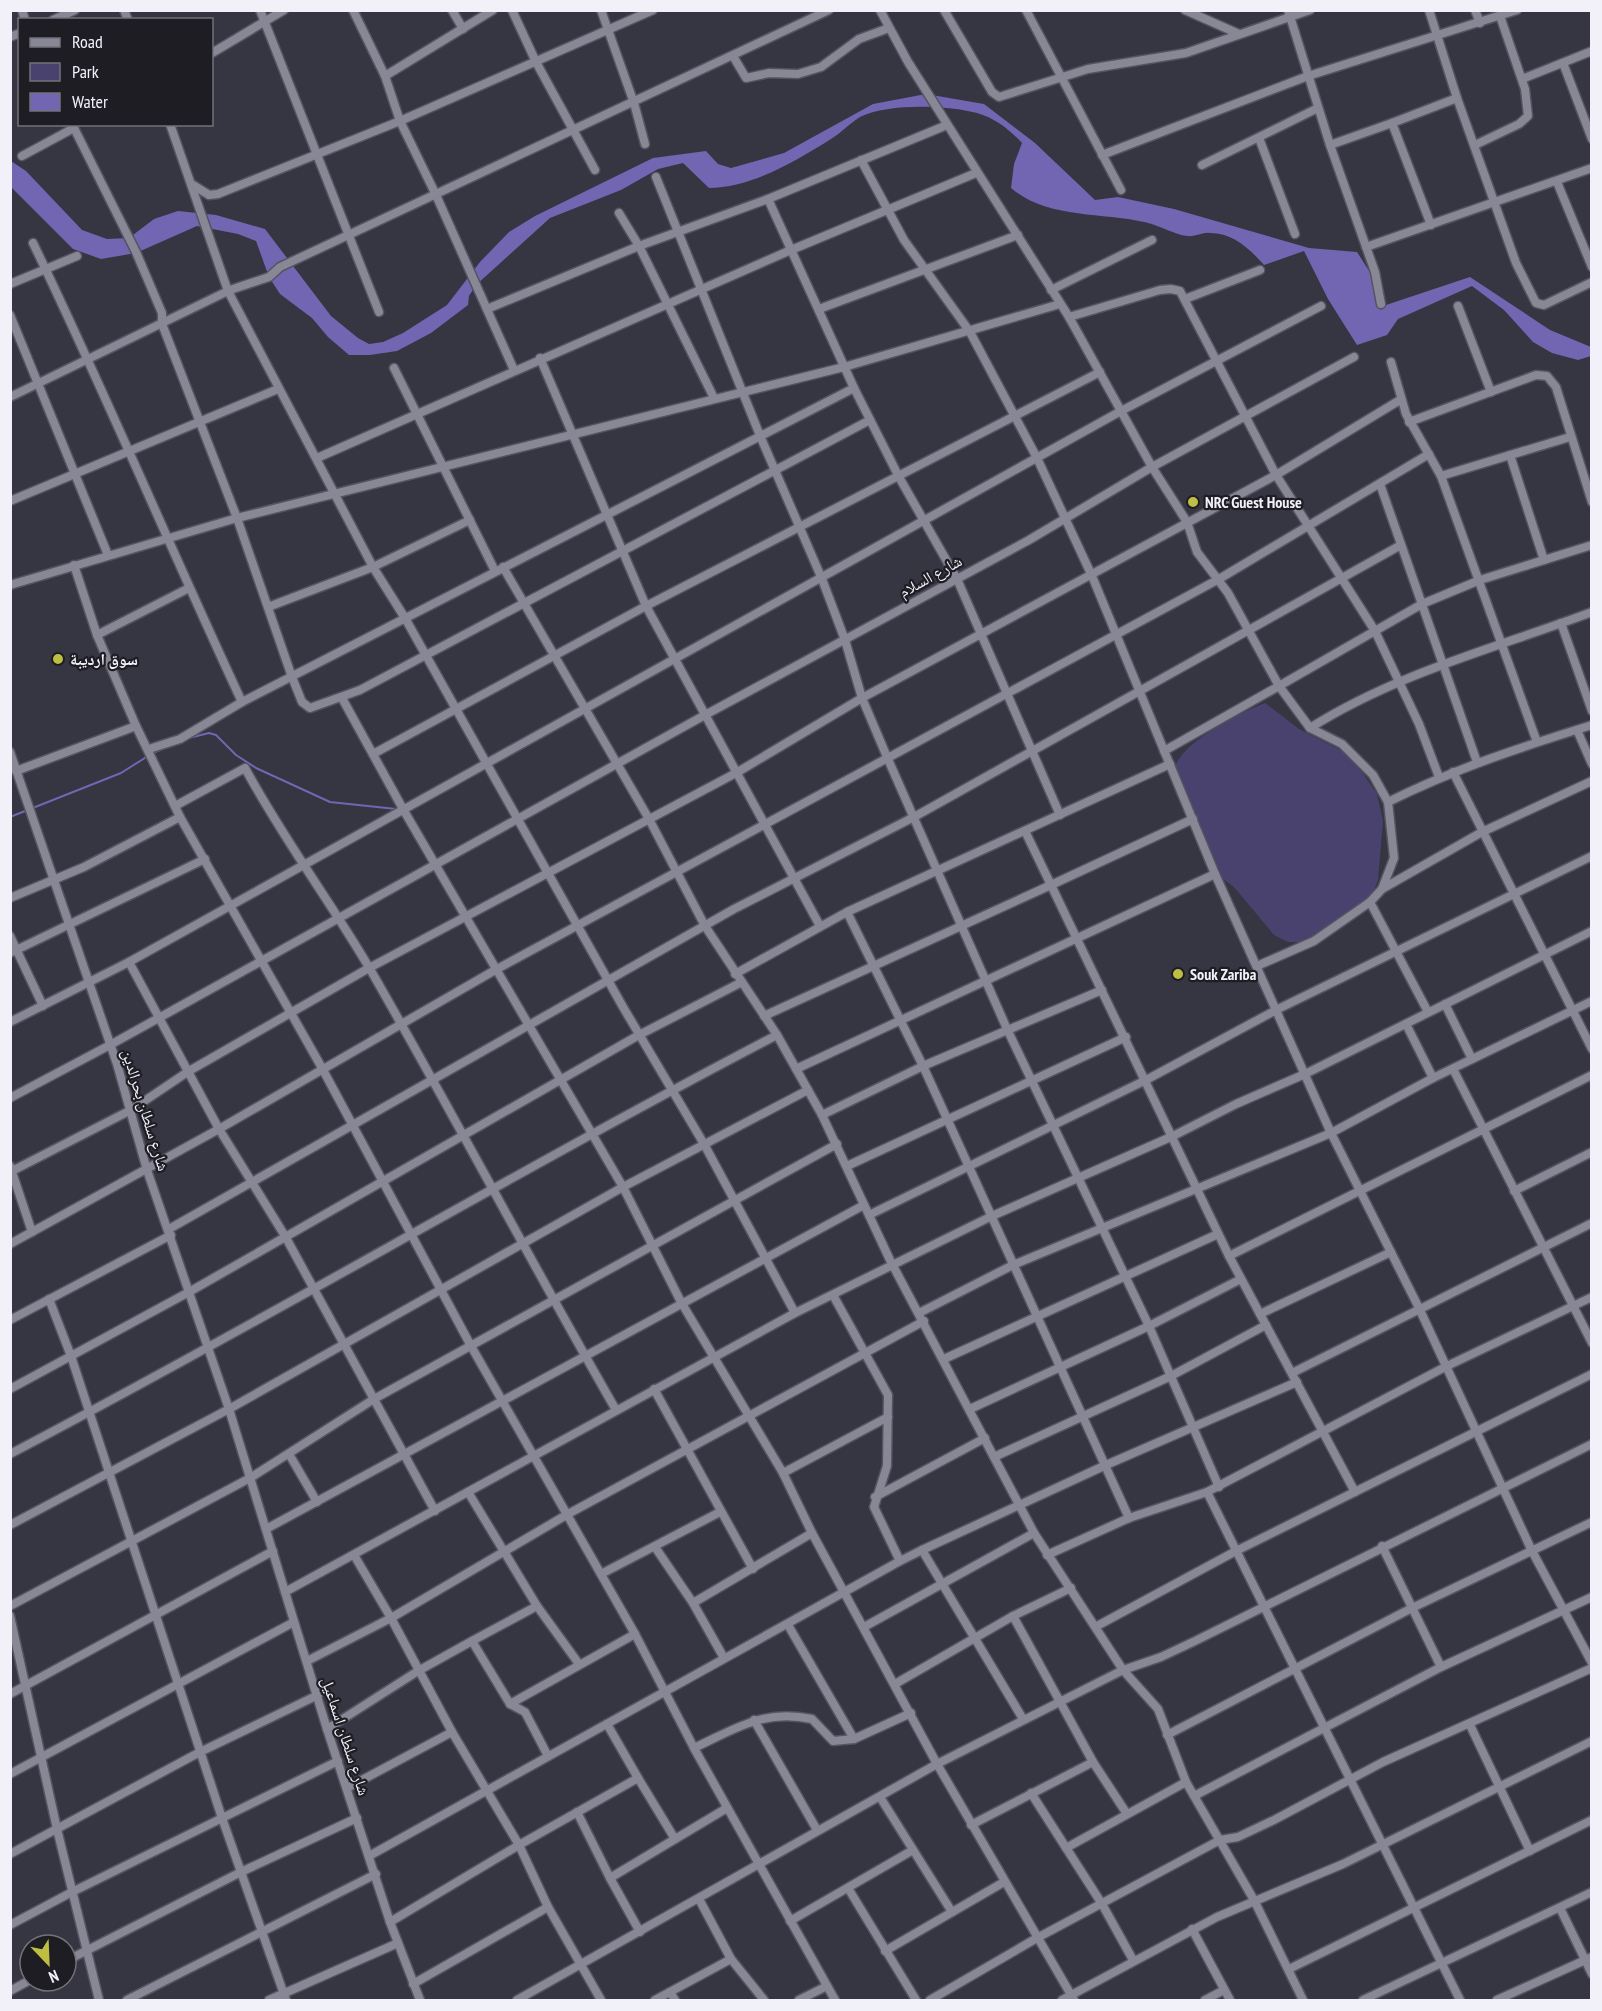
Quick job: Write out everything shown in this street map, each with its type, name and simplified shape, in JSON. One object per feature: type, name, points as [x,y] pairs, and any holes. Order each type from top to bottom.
[{"type":"street","points":[[57,18],[75,10]]},
{"type":"street","points":[[260,10],[347,236],[379,312]]},
{"type":"street","points":[[213,51],[284,10]]},
{"type":"street","points":[[352,10],[385,76],[400,121],[436,195],[514,370]]},
{"type":"street","points":[[452,10],[463,29]]},
{"type":"street","points":[[385,76],[493,10]]},
{"type":"street","points":[[512,10],[536,62],[596,170]]},
{"type":"street","points":[[601,10],[634,103],[645,144]]},
{"type":"street","points":[[191,184],[210,195],[218,194],[400,121],[653,10]]},
{"type":"street","points":[[10,397],[228,291],[269,277],[280,267],[829,10]]},
{"type":"street","points":[[880,10],[976,173],[1069,317],[1152,467],[1187,522],[1197,552],[1219,579],[1279,686],[1310,728],[1342,744],[1373,775],[1388,802],[1394,858],[1382,889]]},
{"type":"street","points":[[944,10],[996,96],[1003,96],[1060,76],[1122,62],[1164,59],[1239,34],[1289,14],[1310,10]]},
{"type":"street","points":[[1026,10],[1121,190]]},
{"type":"street","points":[[1185,10],[1201,13],[1239,34]]},
{"type":"street","points":[[1428,10],[1516,263],[1536,303],[1544,305],[1592,282]]},
{"type":"street","points":[[1475,10],[1480,23]]},
{"type":"street","points":[[1102,155],[1308,76],[1517,10]]},
{"type":"street","points":[[1289,14],[1330,145],[1375,272],[1381,304]]},
{"type":"street","points":[[1475,145],[1519,124],[1528,116],[1522,79],[1500,16]]},
{"type":"street","points":[[733,56],[746,78],[769,73],[798,74],[821,67],[859,39],[889,28]]},
{"type":"street","points":[[1522,79],[1592,51]]},
{"type":"street","points":[[1563,63],[1592,139]]},
{"type":"street","points":[[1330,145],[1457,98]]},
{"type":"street","points":[[1202,165],[1318,108]]},
{"type":"street","points":[[1392,123],[1431,225]]},
{"type":"street","points":[[487,309],[679,230],[768,199],[947,125]]},
{"type":"street","points":[[22,156],[76,126],[136,252],[162,313],[162,324],[237,518],[292,677],[305,706],[317,708],[342,698],[870,420]]},
{"type":"street","points":[[171,126],[228,291],[278,389],[337,493],[374,567],[487,763],[608,981],[704,1144],[795,1313]]},
{"type":"street","points":[[1259,138],[1295,234]]},
{"type":"street","points":[[861,160],[886,210],[970,332],[1037,458],[1117,634],[1215,874],[1278,1009],[1332,1133],[1447,1366],[1532,1551],[1592,1663]]},
{"type":"street","points":[[1366,247],[1496,204],[1592,168]]},
{"type":"street","points":[[317,458],[540,358],[976,173]]},
{"type":"street","points":[[656,177],[761,438],[822,579],[845,640],[862,698],[887,757],[1007,1029],[1149,1326],[1219,1487]]},
{"type":"street","points":[[1557,182],[1592,267]]},
{"type":"street","points":[[768,199],[854,388],[899,477],[957,579],[1060,815]]},
{"type":"street","points":[[620,213],[639,246],[714,398]]},
{"type":"street","points":[[819,309],[1018,235]]},
{"type":"street","points":[[1051,290],[1152,240]]},
{"type":"street","points":[[33,243],[90,359],[166,539],[242,702]]},
{"type":"street","points":[[10,284],[77,256]]},
{"type":"street","points":[[1185,299],[1260,270]]},
{"type":"street","points":[[1069,317],[1160,290],[1176,290],[1185,299],[1276,475],[1375,631],[1399,681],[1439,777]]},
{"type":"street","points":[[10,585],[237,518],[743,390],[844,367],[1060,304]]},
{"type":"street","points":[[10,1022],[89,984],[1121,411],[1321,306]]},
{"type":"street","points":[[1458,306],[1491,392]]},
{"type":"street","points":[[10,315],[108,555]]},
{"type":"street","name":"شارع السلام","points":[[10,1098],[110,1046],[436,863],[957,579],[1152,467],[1354,357]]},
{"type":"street","points":[[540,358],[646,606],[820,926]]},
{"type":"street","points":[[1391,362],[1400,400],[1441,476],[1537,742]]},
{"type":"street","points":[[394,368],[470,520],[499,569],[523,603],[617,763],[678,872],[705,926],[740,983],[777,1035],[822,1115],[893,1265],[944,1359],[1018,1505],[1047,1555],[1097,1626],[1123,1670],[1158,1708],[1186,1782],[1254,1900],[1303,2001]]},
{"type":"street","points":[[373,754],[646,606],[1100,372]]},
{"type":"street","points":[[1410,422],[1536,375],[1547,376],[1556,387],[1570,437],[1587,474],[1592,502]]},
{"type":"street","points":[[149,749],[180,739],[242,702],[499,569],[761,438],[854,388]]},
{"type":"street","points":[[10,501],[278,389]]},
{"type":"street","points":[[32,1232],[11,1170],[131,1110],[189,1071],[369,968],[736,773],[862,698],[1276,475],[1400,400]]},
{"type":"street","points":[[1441,476],[1570,437]]},
{"type":"street","points":[[10,1244],[147,1170],[497,969],[1219,579],[1429,454]]},
{"type":"street","points":[[1510,455],[1544,560]]},
{"type":"street","points":[[1380,484],[1477,762]]},
{"type":"street","points":[[268,607],[374,567],[470,520]]},
{"type":"street","points":[[10,1320],[170,1232],[251,1182],[528,1024],[795,877],[914,817],[1033,749],[1250,631],[1340,577],[1401,545]]},
{"type":"street","points":[[1164,751],[1422,604],[1480,580],[1592,545]]},
{"type":"street","points":[[74,565],[98,635],[136,726],[180,817],[322,1068],[351,1125],[384,1180],[471,1346],[635,1634],[694,1748],[835,2001]]},
{"type":"street","points":[[98,635],[189,588]]},
{"type":"street","points":[[1310,728],[1349,703],[1399,681],[1502,641],[1592,612]]},
{"type":"street","points":[[1561,623],[1592,711]]},
{"type":"street","points":[[342,698],[403,809],[623,1187],[681,1302],[783,1473],[843,1593],[864,1627],[937,1764],[1073,1998]]},
{"type":"street","points":[[1388,802],[1439,777],[1477,762],[1592,725]]},
{"type":"street","points":[[16,771],[136,726]]},
{"type":"street","points":[[1577,730],[1592,764]]},
{"type":"street","name":"شارع سلطان بحرالدين","points":[[10,752],[55,879],[131,1110],[147,1170],[170,1232],[250,1478]]},
{"type":"street","points":[[735,974],[847,912],[1170,764]]},
{"type":"street","points":[[175,806],[245,768],[369,968],[430,1079],[464,1135],[552,1301],[616,1410]]},
{"type":"street","points":[[1453,772],[1592,1049]]},
{"type":"street","points":[[1257,966],[1314,940],[1370,903],[1382,889],[1482,831],[1592,781]]},
{"type":"street","points":[[10,898],[117,851],[180,817]]},
{"type":"street","points":[[764,1016],[1193,819]]},
{"type":"street","points":[[1025,831],[1229,1256],[1355,1492]]},
{"type":"street","points":[[869,1215],[1146,1080],[1278,1009],[1592,856]]},
{"type":"street","points":[[14,951],[205,859]]},
{"type":"street","points":[[796,1069],[1215,874]]},
{"type":"street","points":[[1370,903],[1428,1012]]},
{"type":"street","points":[[847,912],[923,1066],[1013,1265],[1085,1416],[1129,1518]]},
{"type":"street","points":[[285,1592],[795,1313],[992,1216],[1079,1176],[1173,1137],[1236,1104],[1305,1074],[1592,931]]},
{"type":"street","points":[[10,936],[14,951],[43,1006]]},
{"type":"street","points":[[129,962],[219,1129],[315,1289],[343,1346],[435,1510]]},
{"type":"street","points":[[10,1389],[189,1292],[639,1035],[740,983]]},
{"type":"street","points":[[822,1115],[923,1066],[1102,990]]},
{"type":"street","points":[[307,1661],[391,1618],[568,1514],[864,1353],[1013,1265],[1332,1133],[1433,1078],[1592,1001]]},
{"type":"street","points":[[1445,1004],[1472,1059]]},
{"type":"street","points":[[1406,1024],[1433,1078]]},
{"type":"street","points":[[10,1454],[208,1349],[592,1134],[777,1035]]},
{"type":"street","points":[[847,1166],[1125,1038]]},
{"type":"street","points":[[1453,1069],[1592,1343]]},
{"type":"street","points":[[1229,1256],[1361,1188],[1592,1075]]},
{"type":"street","points":[[10,1525],[229,1410],[623,1187],[808,1090]]},
{"type":"street","points":[[10,1606],[250,1478],[374,1399],[654,1247],[837,1144]]},
{"type":"street","points":[[1514,1191],[1592,1152]]},
{"type":"street","points":[[266,1529],[503,1403],[681,1302],[864,1204]]},
{"type":"street","points":[[1292,1373],[1592,1223]]},
{"type":"street","points":[[944,1359],[1125,1278],[1218,1233]]},
{"type":"street","points":[[1260,1314],[1391,1252]]},
{"type":"street","points":[[970,1409],[1149,1326],[1241,1279]]},
{"type":"street","points":[[833,1295],[888,1395],[886,1466],[875,1497],[876,1512],[900,1561]]},
{"type":"street","points":[[1047,1555],[1129,1518],[1219,1487],[1447,1366],[1592,1298]]},
{"type":"street","points":[[49,1299],[71,1356],[222,1818],[285,1996]]},
{"type":"street","points":[[994,1457],[1171,1376],[1266,1325]]},
{"type":"street","points":[[1097,1626],[1236,1551],[1592,1374]]},
{"type":"street","points":[[369,1856],[664,1690],[788,1625],[900,1561],[1106,1465],[1297,1382]]},
{"type":"street","points":[[654,1389],[753,1569]]},
{"type":"street","points":[[783,1473],[888,1417]]},
{"type":"street","points":[[875,1497],[985,1438]]},
{"type":"street","points":[[517,2001],[817,1830],[1023,1719],[1123,1670],[1161,1657],[1263,1608],[1382,1546],[1592,1444]]},
{"type":"street","points":[[289,1454],[317,1502]]},
{"type":"street","name":"شارع سلطان اسماعيل","points":[[250,1478],[327,1729],[390,1922],[419,2000]]},
{"type":"street","points":[[468,1492],[537,1606],[579,1664]]},
{"type":"street","points":[[1208,1492],[1263,1608],[1351,1779],[1460,2001]]},
{"type":"street","points":[[601,1574],[720,1512]]},
{"type":"street","points":[[1167,1735],[1412,1608],[1592,1522]]},
{"type":"street","points":[[693,1603],[812,1533]]},
{"type":"street","points":[[864,1627],[1034,1533]]},
{"type":"street","points":[[1382,1546],[1441,1667]]},
{"type":"street","points":[[655,1547],[693,1603],[724,1658]]},
{"type":"street","points":[[922,1550],[1023,1719]]},
{"type":"street","points":[[10,1694],[155,1613],[273,1551]]},
{"type":"street","points":[[354,1555],[391,1618],[452,1732],[519,1845],[548,1907],[601,2001]]},
{"type":"street","points":[[895,1684],[1012,1616],[1071,1587]]},
{"type":"street","points":[[1194,1796],[1441,1667],[1592,1597]]},
{"type":"street","points":[[327,1729],[418,1671],[537,1606]]},
{"type":"street","points":[[10,1616],[57,1829],[99,2001]]},
{"type":"street","points":[[1012,1616],[1093,1762],[1127,1814]]},
{"type":"street","points":[[10,1774],[294,1622]]},
{"type":"street","points":[[788,1625],[854,1739]]},
{"type":"street","points":[[510,1704],[635,1634]]},
{"type":"street","points":[[472,1641],[510,1704],[525,1712],[548,1756]]},
{"type":"street","points":[[930,2001],[1037,1938],[1220,1840],[1238,1837],[1383,1762],[1470,1725],[1592,1668]]},
{"type":"street","points":[[10,1854],[200,1752],[318,1695]]},
{"type":"street","points":[[694,1748],[754,1720],[783,1714],[812,1719],[833,1741],[854,1739],[911,1713]]},
{"type":"street","points":[[754,1720],[817,1830]]},
{"type":"street","points":[[607,1724],[675,1839]]},
{"type":"street","points":[[1470,1725],[1497,1787],[1530,1851]]},
{"type":"street","points":[[347,1788],[452,1732]]},
{"type":"street","points":[[1062,2001],[1073,1998],[1134,1960],[1192,1929],[1254,1900],[1294,1886],[1592,1741]]},
{"type":"street","points":[[10,1925],[338,1761]]},
{"type":"street","points":[[971,1825],[1093,1762]]},
{"type":"street","points":[[390,1922],[519,1845],[638,1778]]},
{"type":"street","points":[[1066,1848],[1186,1782]]},
{"type":"street","points":[[1031,1793],[1102,1904],[1134,1960]]},
{"type":"street","points":[[880,1797],[952,1912]]},
{"type":"street","points":[[610,1878],[727,1808]]},
{"type":"street","points":[[576,1812],[640,1932]]},
{"type":"street","points":[[78,1955],[241,1872],[357,1818]]},
{"type":"street","points":[[1288,1969],[1592,1820]]},
{"type":"street","points":[[790,1922],[913,1850]]},
{"type":"street","points":[[127,2001],[376,1874]]},
{"type":"street","points":[[885,1952],[1004,1882]]},
{"type":"street","points":[[848,1888],[916,2001]]},
{"type":"street","points":[[1363,2001],[1592,1892]]},
{"type":"street","points":[[699,1899],[731,1959],[764,2001]]},
{"type":"street","points":[[413,1984],[548,1907]]},
{"type":"street","points":[[1560,1908],[1588,1958],[1592,1974]]},
{"type":"street","points":[[1192,1929],[1230,2001]]},
{"type":"street","points":[[268,2001],[285,1996],[398,1943]]},
{"type":"street","points":[[1497,2001],[1588,1958]]},
{"type":"street","points":[[655,2001],[731,1959]]},
{"type":"street","points":[[799,2001],[827,1986]]},
{"type":"street","points":[[1205,2001],[1224,1990]]},
{"type":"street","points":[[670,1992],[675,2001]]},
{"type":"green space","points":[[1265,703],[1299,729],[1342,751],[1362,772],[1377,794],[1383,821],[1378,880],[1371,898],[1337,925],[1305,942],[1288,942],[1274,935],[1234,887],[1223,879],[1174,770],[1187,749],[1199,739],[1227,721]]},
{"type":"water","points":[[926,94],[984,104],[1035,143],[1095,200],[1118,197],[1174,209],[1309,248],[1357,252],[1373,277],[1380,307],[1470,277],[1550,330],[1591,347],[1591,356],[1578,360],[1552,353],[1533,342],[1504,310],[1472,286],[1398,319],[1387,335],[1357,345],[1328,299],[1304,251],[1264,265],[1247,248],[1226,236],[1207,233],[1184,235],[1144,222],[1075,213],[1041,205],[1011,188],[1014,164],[1022,143],[990,118],[950,108],[901,107],[872,112],[860,117],[835,137],[773,172],[725,187],[709,188],[683,163],[658,169],[621,190],[550,218],[476,285],[469,296],[468,305],[431,333],[397,351],[370,355],[349,355],[328,337],[312,318],[280,294],[269,277],[256,241],[238,234],[197,226],[136,253],[101,259],[73,249],[11,187],[11,161],[26,171],[82,230],[107,239],[129,238],[154,219],[178,211],[216,215],[265,229],[331,316],[369,344],[383,342],[403,333],[447,305],[480,262],[509,232],[535,216],[653,158],[706,151],[718,164],[731,168],[784,153],[873,104]]},
{"type":"waterway","points":[[189,738],[209,733],[216,735],[236,755],[256,768],[330,802],[396,809]]},
{"type":"waterway","points":[[153,753],[167,747]]},
{"type":"waterway","points":[[10,817],[121,773],[148,756]]},
{"type":"place","name":"NRC Guest House","points":[[1193,502]]},
{"type":"place","name":"سوق ارديبة","points":[[58,659]]},
{"type":"place","name":"Souk Zariba","points":[[1178,974]]}]
